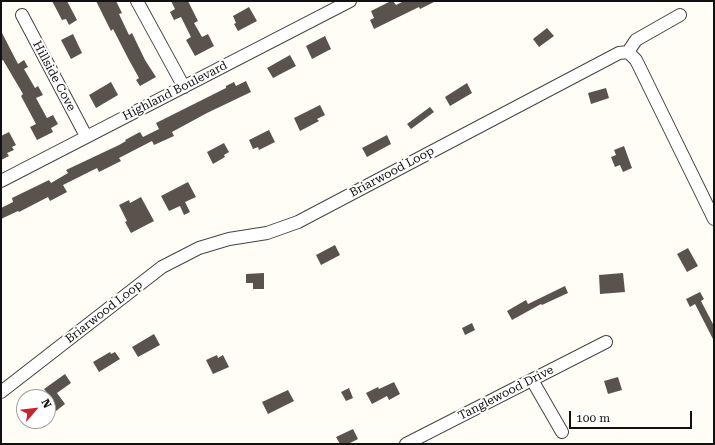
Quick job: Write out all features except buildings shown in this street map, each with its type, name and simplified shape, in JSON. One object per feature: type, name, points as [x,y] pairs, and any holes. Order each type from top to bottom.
[{"type":"street","points":[[137,1],[184,87]]},
{"type":"street","name":"Highland Boulevard","points":[[1,181],[350,1]]},
{"type":"street","name":"Hillside Cove","points":[[22,15],[86,136]]},
{"type":"street","points":[[680,15],[636,40],[628,52],[636,60],[714,219]]},
{"type":"street","name":"Briarwood Loop","points":[[1,392],[162,267],[199,248],[229,239],[267,233],[298,222],[619,53],[628,52]]},
{"type":"street","name":"Tanglewood Drive","points":[[406,444],[606,342]]},
{"type":"street","points":[[532,380],[562,432]]}]
